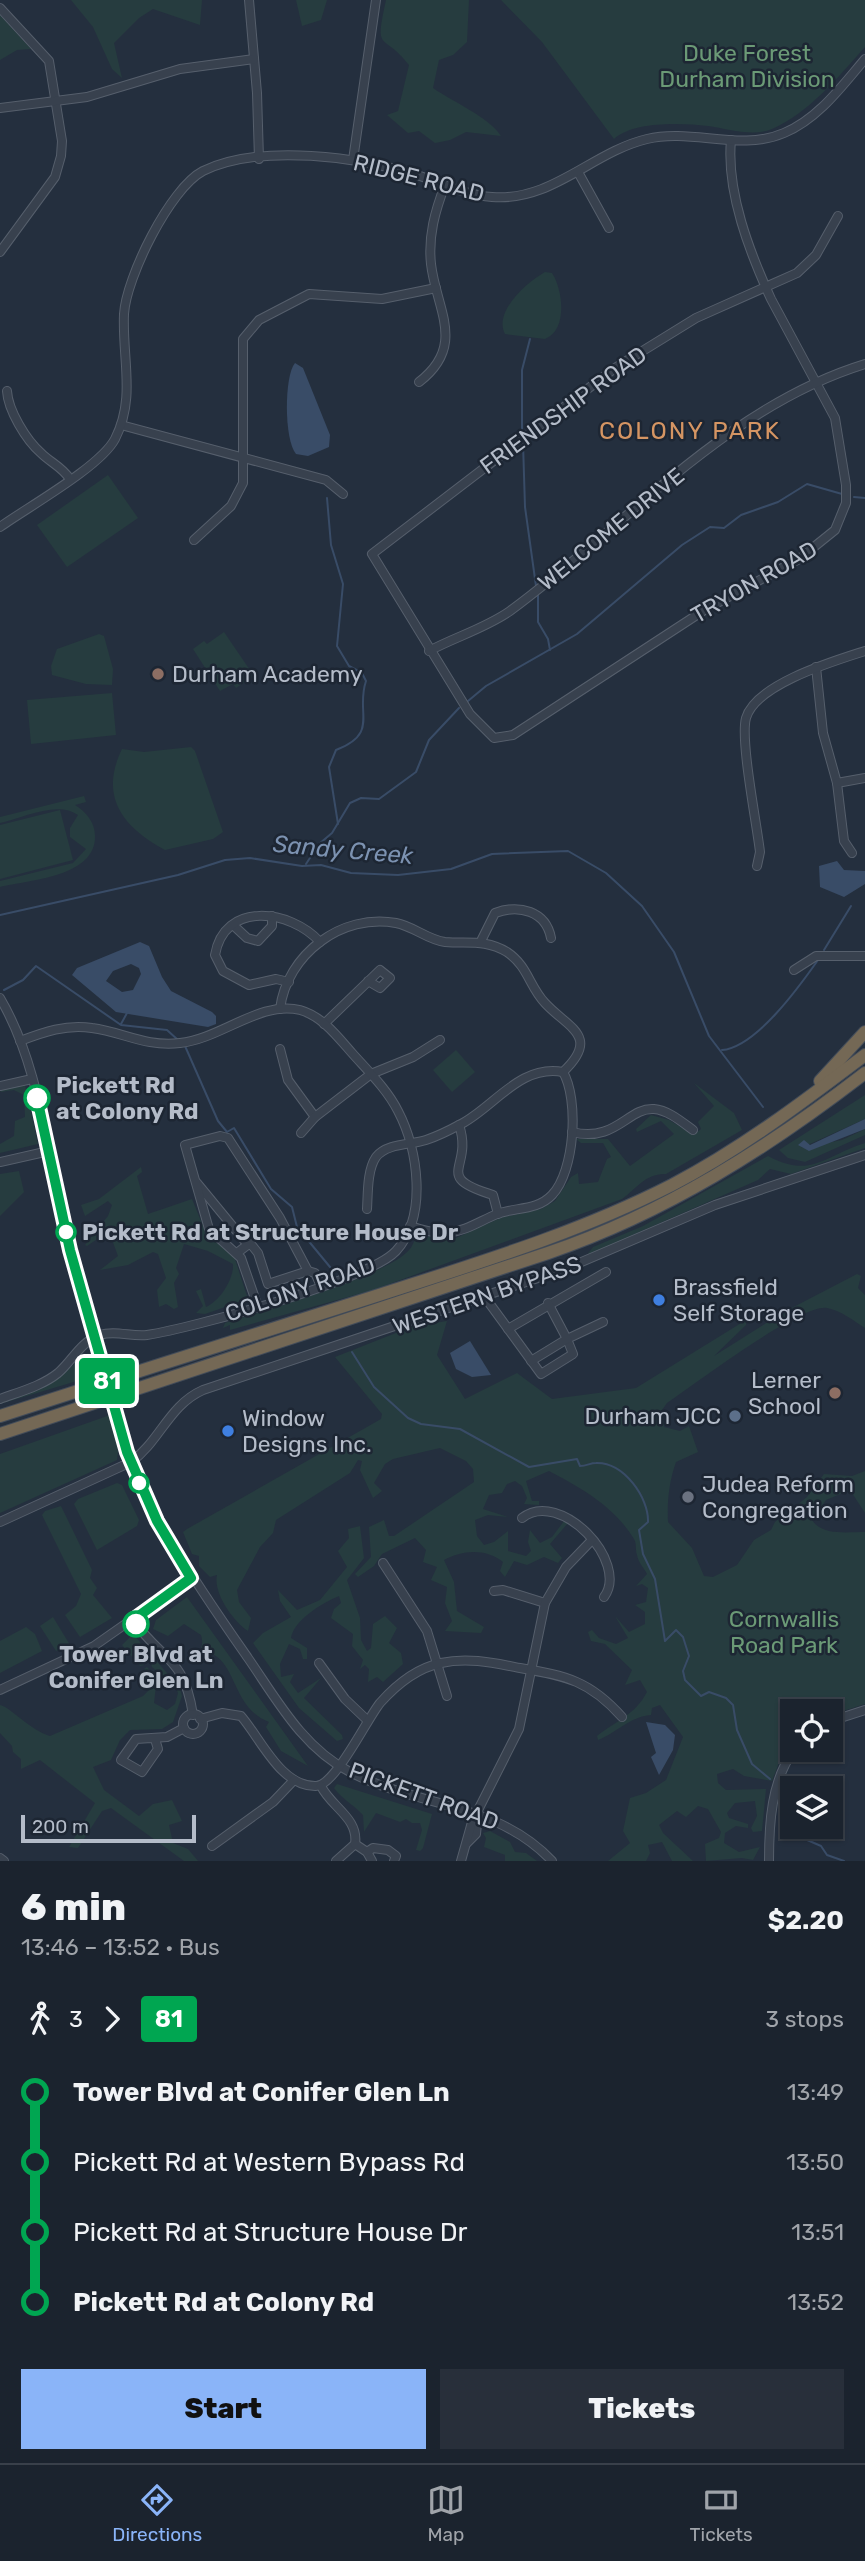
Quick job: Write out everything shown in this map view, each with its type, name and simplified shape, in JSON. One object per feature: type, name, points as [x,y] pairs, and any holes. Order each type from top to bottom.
[{"type":"highway","points":[[796,1108],[865,1032]]},
{"type":"highway","points":[[0,1416],[263,1333],[570,1230],[684,1178],[796,1108],[865,1055]]},
{"type":"highway","points":[[789,1129],[865,1073]]},
{"type":"highway","points":[[0,1434],[570,1245],[686,1193],[865,1086]]},
{"type":"highway","points":[[0,1441],[23,1432],[44,1419]]},
{"type":"street","points":[[249,0],[258,159]]},
{"type":"street","points":[[353,160],[376,0]]},
{"type":"street","points":[[0,8],[46,56],[57,100],[62,141],[59,168],[33,209],[0,252]]},
{"type":"street","points":[[0,108],[100,94],[180,69],[254,59]]},
{"type":"street","name":"RIDGE ROAD","points":[[0,527],[106,451],[121,425],[129,393],[125,306],[134,277],[165,212],[179,190],[200,173],[221,165],[258,159],[307,157],[353,160],[397,170],[481,196],[515,197],[542,190],[629,144],[654,137],[684,135],[731,140],[774,137],[796,127],[824,104],[865,59]]},
{"type":"street","name":"TRYON ROAD","points":[[429,651],[470,714],[484,730],[498,739],[513,735],[648,645],[731,594],[800,559],[832,533],[844,510],[846,485],[837,425],[818,382],[766,287],[739,205],[731,163],[731,140]]},
{"type":"street","points":[[578,172],[609,228]]},
{"type":"street","points":[[419,382],[434,366],[446,338],[444,312],[430,261],[431,230],[445,186]]},
{"type":"street","name":"FRIENDSHIP ROAD","points":[[429,651],[372,554],[615,368],[696,318],[797,273],[811,261],[838,216]]},
{"type":"street","points":[[194,540],[236,500],[243,483],[243,339],[252,325],[309,295],[382,299],[436,288]]},
{"type":"street","name":"WELCOME DRIVE","points":[[429,651],[511,610],[642,501],[728,436],[818,382],[865,364]]},
{"type":"street","points":[[7,391],[8,404],[37,448],[58,464],[69,479]]},
{"type":"street","points":[[121,425],[326,480],[343,494]]},
{"type":"street","points":[[757,866],[760,852],[746,743],[746,717],[759,700],[816,667],[865,651]]},
{"type":"street","points":[[816,667],[823,733],[837,783],[844,841],[852,853]]},
{"type":"street","points":[[837,783],[865,778]]},
{"type":"street","points":[[481,941],[495,913],[517,909],[530,911],[540,918],[551,938]]},
{"type":"street","points":[[233,925],[247,938],[258,941],[272,926],[272,916]]},
{"type":"street","points":[[289,982],[275,979],[249,985],[223,971],[217,963],[216,947],[224,932],[248,918],[272,916],[291,919],[320,942]]},
{"type":"street","points":[[20,1041],[57,1028],[78,1026],[146,1043],[178,1044],[200,1041],[262,1013],[280,1009],[299,962],[320,942],[341,929],[373,920],[412,927],[442,941],[481,941],[507,953],[523,965],[542,1001],[578,1032],[581,1043],[579,1055],[563,1072],[547,1072],[516,1083],[459,1125],[387,1149],[375,1158],[367,1209]]},
{"type":"street","points":[[794,970],[816,956],[865,956]]},
{"type":"street","points":[[324,1024],[368,981]]},
{"type":"street","name":"PICKETT ROAD","points":[[0,998],[20,1041],[32,1079],[69,1246],[131,1462],[157,1521],[191,1578],[300,1732],[340,1766],[373,1782],[478,1813],[517,1831],[552,1861]]},
{"type":"street","name":"COLONY ROAD","points":[[95,1337],[103,1334],[146,1335],[258,1307],[380,1265],[401,1245],[410,1226],[415,1194],[411,1143],[397,1108],[371,1074],[324,1024],[308,1013],[280,1009]]},
{"type":"street","points":[[301,1133],[315,1116],[371,1074],[413,1057],[440,1041]]},
{"type":"street","points":[[280,1049],[288,1080],[315,1116]]},
{"type":"street","points":[[410,1226],[442,1233],[456,1231],[498,1214],[541,1203],[554,1194],[563,1179],[572,1132],[572,1092],[563,1072]]},
{"type":"street","points":[[0,1086],[32,1079]]},
{"type":"street","points":[[572,1132],[599,1135],[644,1111],[654,1109],[693,1130]]},
{"type":"street","points":[[459,1125],[464,1143],[457,1171],[459,1179],[467,1187],[493,1195],[498,1214]]},
{"type":"street","points":[[258,1307],[237,1253],[209,1229],[185,1145],[220,1136],[228,1138],[280,1217],[308,1271]]},
{"type":"street","points":[[0,1163],[49,1152]]},
{"type":"street","name":"WESTERN BYPASS","points":[[131,1462],[141,1455],[188,1396],[594,1257],[715,1205],[865,1155]]},
{"type":"street","points":[[197,1183],[248,1245]]},
{"type":"street","points":[[237,1253],[250,1243],[258,1253],[268,1284],[308,1271],[315,1273],[321,1286]]},
{"type":"street","points":[[508,1329],[548,1303],[606,1272]]},
{"type":"street","points":[[484,1296],[541,1374],[573,1354],[548,1303]]},
{"type":"street","points":[[531,1361],[566,1339],[603,1322]]},
{"type":"street","points":[[0,1399],[54,1376],[80,1347],[95,1337]]},
{"type":"street","points":[[0,1522],[131,1462]]},
{"type":"street","points":[[522,1518],[534,1511],[553,1512],[572,1521],[592,1540],[608,1569],[609,1588],[604,1597]]},
{"type":"street","points":[[461,1861],[494,1775],[517,1733],[545,1603],[566,1567],[592,1540]]},
{"type":"street","points":[[383,1563],[423,1623],[447,1696]]},
{"type":"street","points":[[0,1690],[94,1646],[191,1578]]},
{"type":"street","points":[[494,1591],[503,1590],[545,1603]]},
{"type":"street","points":[[133,1620],[148,1639],[175,1663],[187,1686],[202,1726],[197,1733],[191,1734],[184,1728]]},
{"type":"street","points":[[321,1786],[340,1766],[367,1720],[396,1687],[438,1664],[474,1660],[584,1683],[602,1695],[622,1717]]},
{"type":"street","points":[[319,1663],[345,1699],[367,1720]]},
{"type":"street","points":[[843,1717],[865,1710]]},
{"type":"street","points":[[184,1728],[185,1719],[222,1713],[241,1716],[279,1766],[294,1780],[321,1786],[329,1800],[354,1828],[355,1844]]},
{"type":"street","points":[[155,1740],[158,1749],[142,1772],[121,1760],[136,1739],[155,1740],[184,1728]]},
{"type":"street","points":[[769,1861],[773,1804],[787,1762]]},
{"type":"street","points":[[212,1846],[273,1802],[294,1780]]},
{"type":"street","points":[[355,1844],[367,1852],[372,1861]]},
{"type":"street","points":[[336,1861],[355,1844]]},
{"type":"street","points":[[367,1852],[373,1848],[388,1850],[396,1856],[394,1861]]},
{"type":"street","points":[[0,1858],[4,1861]]},
{"type":"green space","points":[[71,0],[202,0],[200,25],[153,9],[139,18],[114,43],[122,78],[112,69],[93,27]]},
{"type":"green space","points":[[296,0],[327,0],[321,20],[302,26]]},
{"type":"green space","points":[[386,0],[469,0],[467,42],[453,55],[439,60],[433,88],[488,122],[501,136],[466,132],[450,140],[435,143],[419,131],[408,133],[387,115],[398,111],[409,65],[381,36]]},
{"type":"green space","name":"Duke Forest Durham Division","points":[[501,0],[865,0],[865,47],[811,104],[772,129],[749,132],[672,124],[633,129],[614,139],[542,42]]},
{"type":"green space","points":[[0,15],[31,49],[17,50],[0,60]]},
{"type":"green space","points":[[545,272],[552,273],[559,289],[561,309],[557,327],[545,339],[505,334],[504,316],[508,307],[521,290]]},
{"type":"green space","points":[[108,475],[138,518],[67,567],[37,525]]},
{"type":"green space","points":[[224,632],[254,676],[236,688],[233,684],[220,691],[193,649],[204,641],[207,644]]},
{"type":"green space","points":[[99,634],[104,636],[113,669],[112,685],[86,684],[52,675],[51,666],[57,649]]},
{"type":"green space","points":[[112,693],[116,735],[31,744],[27,700]]},
{"type":"green space","points":[[191,747],[195,751],[223,832],[213,839],[165,850],[126,820],[114,796],[115,766],[122,749],[144,752]]},
{"type":"green space","points":[[84,796],[86,802],[75,805],[89,818],[95,836],[92,850],[85,860],[59,874],[0,887],[0,881],[73,863],[86,849],[70,837],[70,828],[78,815],[70,811],[50,810],[0,823],[0,817]]},
{"type":"green space","points":[[60,810],[73,860],[0,879],[0,825]]},
{"type":"green space","points":[[456,1050],[475,1072],[452,1092],[433,1070]]},
{"type":"green space","points":[[694,1083],[734,1113],[742,1130],[666,1174],[647,1179],[622,1199],[373,1290],[230,1330],[230,1325],[223,1328],[225,1323],[323,1292],[376,1270],[397,1260],[412,1247],[417,1236],[456,1238],[500,1218],[541,1209],[555,1201],[571,1177],[578,1173],[579,1184],[598,1182],[607,1159],[611,1157],[603,1143],[581,1143],[576,1139],[608,1139],[630,1166],[674,1134],[661,1121],[637,1132],[636,1129],[651,1115],[669,1120],[694,1135],[701,1129],[698,1122],[714,1106]]},
{"type":"green space","points":[[25,1085],[38,1144],[0,1153],[0,1144],[14,1136],[15,1121],[25,1117],[24,1095],[14,1090],[1,1092],[0,1089]]},
{"type":"green space","points":[[865,1095],[865,1119],[801,1148],[842,1140],[865,1129],[865,1135],[805,1162],[788,1158],[779,1150]]},
{"type":"green space","points":[[865,1143],[865,1148],[791,1174],[770,1169],[758,1180],[587,1255],[593,1247],[643,1226],[768,1156],[796,1166],[807,1165]]},
{"type":"green space","points":[[141,1167],[142,1172],[137,1176],[148,1214],[192,1199],[206,1233],[234,1256],[248,1299],[205,1314],[196,1313],[203,1306],[196,1291],[201,1289],[206,1307],[211,1304],[229,1283],[233,1264],[208,1251],[184,1244],[176,1268],[179,1274],[174,1283],[178,1307],[174,1309],[166,1304],[159,1307],[157,1290],[166,1278],[158,1254],[153,1252],[128,1265],[100,1270],[118,1256],[111,1237],[103,1235],[85,1245],[108,1216],[112,1205],[108,1201],[85,1216],[81,1205],[99,1199]]},
{"type":"green space","points":[[19,1171],[24,1192],[0,1216],[0,1174]]},
{"type":"green space","name":"Cornwallis Road Park","points":[[857,1274],[861,1276],[858,1288],[865,1295],[865,1328],[832,1309],[814,1310],[795,1318],[747,1347],[667,1403],[662,1410],[664,1427],[680,1431],[689,1426],[698,1452],[676,1462],[669,1492],[668,1522],[692,1548],[704,1576],[713,1577],[737,1565],[754,1540],[771,1530],[775,1522],[807,1497],[824,1474],[852,1476],[865,1471],[865,1513],[850,1490],[826,1500],[812,1520],[822,1529],[829,1531],[865,1532],[865,1704],[843,1711],[843,1699],[780,1699],[780,1760],[772,1781],[744,1776],[733,1769],[717,1774],[718,1783],[726,1790],[766,1789],[762,1831],[753,1832],[751,1828],[757,1816],[755,1801],[735,1803],[727,1813],[729,1818],[748,1824],[748,1828],[736,1826],[725,1833],[724,1843],[739,1852],[760,1847],[753,1860],[742,1858],[706,1861],[705,1844],[719,1838],[721,1832],[708,1809],[698,1806],[686,1817],[677,1811],[659,1825],[663,1833],[693,1861],[672,1861],[662,1842],[648,1845],[650,1853],[646,1861],[608,1861],[630,1843],[623,1831],[630,1798],[646,1793],[666,1780],[683,1737],[660,1705],[652,1708],[651,1715],[636,1719],[598,1740],[597,1736],[631,1712],[647,1692],[640,1680],[625,1685],[632,1670],[605,1644],[591,1641],[588,1632],[592,1630],[599,1638],[616,1644],[628,1638],[615,1616],[629,1632],[645,1624],[645,1612],[635,1605],[646,1602],[648,1588],[642,1584],[636,1586],[647,1574],[638,1558],[635,1541],[626,1527],[607,1507],[573,1484],[549,1471],[526,1481],[532,1501],[539,1501],[539,1505],[524,1504],[527,1498],[522,1486],[515,1481],[507,1484],[502,1493],[489,1495],[483,1509],[508,1517],[488,1515],[475,1520],[477,1536],[484,1545],[494,1542],[508,1531],[508,1551],[526,1556],[531,1551],[528,1542],[530,1530],[540,1543],[552,1537],[564,1521],[568,1523],[550,1544],[562,1558],[558,1563],[544,1557],[527,1565],[514,1561],[505,1577],[500,1571],[503,1562],[489,1554],[458,1554],[444,1560],[454,1582],[457,1611],[484,1627],[481,1633],[445,1631],[452,1621],[445,1603],[447,1587],[431,1580],[437,1567],[423,1562],[426,1550],[415,1538],[382,1554],[374,1566],[358,1577],[355,1574],[371,1557],[369,1527],[384,1520],[389,1536],[394,1536],[474,1482],[473,1469],[466,1461],[440,1448],[393,1459],[385,1464],[374,1483],[382,1491],[373,1498],[360,1470],[362,1461],[358,1460],[350,1473],[276,1520],[273,1533],[260,1547],[237,1590],[239,1602],[251,1618],[248,1631],[225,1606],[218,1590],[217,1575],[210,1577],[199,1566],[199,1556],[192,1554],[183,1532],[381,1419],[382,1414],[335,1357],[411,1327],[447,1321],[437,1355],[465,1399],[517,1373],[552,1399],[636,1388],[746,1320],[746,1325],[714,1356],[782,1313]]},
{"type":"green space","points":[[88,1353],[95,1360],[97,1375],[0,1404],[52,1382]]},
{"type":"green space","points":[[110,1415],[119,1444],[117,1460],[0,1513],[0,1454]]},
{"type":"green space","points":[[117,1483],[122,1485],[139,1520],[137,1526],[97,1550],[74,1504],[78,1499]]},
{"type":"green space","points":[[61,1506],[92,1570],[90,1578],[97,1588],[93,1595],[112,1618],[80,1637],[65,1615],[76,1606],[81,1594],[42,1515],[45,1511]]},
{"type":"green space","points":[[360,1526],[364,1558],[347,1580],[360,1618],[361,1640],[367,1651],[371,1648],[373,1624],[385,1616],[397,1628],[389,1643],[401,1653],[403,1664],[383,1682],[377,1677],[368,1682],[369,1669],[365,1665],[360,1669],[363,1660],[352,1646],[353,1634],[331,1618],[334,1609],[341,1603],[339,1596],[310,1613],[293,1631],[291,1638],[307,1648],[307,1659],[303,1659],[300,1649],[289,1644],[280,1664],[281,1677],[294,1674],[290,1682],[298,1693],[321,1678],[304,1698],[342,1735],[343,1739],[337,1741],[299,1708],[253,1643],[263,1633],[291,1617],[280,1601],[278,1590],[297,1610],[320,1600],[347,1567],[338,1551],[349,1538],[348,1529]]},
{"type":"green space","points":[[187,1597],[308,1766],[281,1751],[266,1727],[269,1722],[248,1707],[218,1658],[209,1652],[194,1662],[187,1662],[201,1649],[201,1635],[184,1624],[168,1636],[153,1629],[156,1620]]},
{"type":"green space","points":[[53,1617],[70,1645],[56,1651],[40,1626]]},
{"type":"green space","points":[[26,1627],[35,1634],[42,1651],[0,1673],[0,1641]]},
{"type":"green space","points":[[133,1634],[180,1688],[182,1696],[173,1722],[162,1729],[130,1730],[120,1740],[111,1760],[93,1767],[104,1790],[139,1816],[153,1804],[172,1800],[182,1821],[169,1825],[173,1843],[188,1849],[198,1861],[184,1861],[111,1808],[102,1811],[78,1848],[69,1847],[95,1803],[40,1760],[21,1769],[21,1759],[0,1733],[0,1705],[50,1736],[143,1696],[150,1689],[151,1677],[144,1669],[147,1667],[157,1678],[154,1703],[167,1710],[175,1704],[178,1693],[176,1688],[152,1667],[150,1659],[144,1657],[138,1647],[135,1649],[144,1665],[140,1666],[122,1645]]},
{"type":"green space","points":[[337,1784],[432,1814],[423,1848],[416,1850],[422,1830],[420,1823],[412,1823],[406,1819],[400,1822],[376,1813],[364,1832],[363,1815],[337,1792],[334,1788]]},
{"type":"green space","points":[[490,1831],[510,1842],[515,1852],[526,1853],[537,1861],[505,1861],[505,1855],[484,1847],[486,1838],[483,1833]]},
{"type":"water","points":[[295,363],[303,368],[330,435],[329,447],[308,456],[296,454],[289,436],[287,394],[291,370]]},
{"type":"water","points":[[837,861],[844,870],[865,871],[865,884],[844,897],[820,887],[819,866]]},
{"type":"water","points":[[140,942],[149,946],[171,991],[212,1012],[216,1016],[216,1024],[208,1027],[116,1012],[72,975],[77,968]],"holes":[[[131,964],[139,968],[141,974],[133,990],[122,992],[106,981],[113,971]]]},
{"type":"water","points":[[865,1119],[865,1129],[809,1151],[798,1145],[804,1140],[810,1145]]},
{"type":"water","points":[[470,1341],[491,1375],[472,1377],[456,1369],[450,1353]]},
{"type":"water","points":[[646,1722],[665,1725],[675,1735],[673,1750],[659,1775],[651,1757],[656,1753]]},
{"type":"waterway","points":[[522,434],[522,370],[530,339]]},
{"type":"waterway","points":[[523,443],[525,507],[536,586]]},
{"type":"waterway","points":[[468,701],[486,686],[577,634],[682,545],[710,527],[724,528],[741,515],[778,502],[807,484],[842,494]]},
{"type":"waterway","points":[[854,497],[865,498]]},
{"type":"waterway","points":[[327,498],[331,545],[343,584],[337,646],[349,666],[362,673],[366,681],[362,729],[358,737],[336,750],[329,767],[338,824]]},
{"type":"waterway","points":[[538,595],[538,622],[548,639],[550,650]]},
{"type":"waterway","points":[[306,864],[319,844],[332,833],[350,803],[361,798],[379,799],[416,772],[429,740],[459,708]]},
{"type":"waterway","name":"Sandy Creek","points":[[0,915],[178,875],[225,860],[250,858],[302,866],[321,865],[351,873],[398,875],[451,869],[492,854],[568,851],[606,873],[642,906],[674,952],[709,1036],[763,1107]]},
{"type":"waterway","points":[[824,950],[851,906]]},
{"type":"waterway","points":[[722,1050],[749,1038],[776,1014],[818,960]]},
{"type":"waterway","points":[[4,990],[23,980],[36,966],[121,1025],[167,1030],[178,1040]]},
{"type":"waterway","points":[[121,1024],[127,1013]]},
{"type":"waterway","points":[[185,1046],[218,1121],[227,1132],[234,1128],[271,1189],[292,1207],[297,1227],[330,1267]]},
{"type":"waterway","points":[[352,1352],[374,1387],[408,1418],[421,1424],[460,1429],[529,1467],[577,1459],[580,1466],[594,1463],[616,1468],[633,1483],[647,1513],[648,1522],[639,1530],[643,1554],[655,1579],[665,1641],[676,1630],[683,1637],[689,1656],[683,1671],[685,1680],[701,1696],[709,1692],[726,1698],[733,1705],[737,1730],[752,1764],[770,1779]]},
{"type":"waterway","points":[[805,1839],[821,1846],[827,1855],[844,1861]]},
{"type":"bus line","name":"81","points":[[37,1098],[70,1250],[127,1452],[157,1521],[191,1578],[133,1620],[136,1624]]},
{"type":"place","name":"Durham Academy","points":[[158,674]]},
{"type":"place","name":"Pickett Rd at Colony Rd","points":[[37,1098]]},
{"type":"place","name":"Pickett Rd at Structure House Dr","points":[[66,1232]]},
{"type":"place","name":"Brassfield Self Storage","points":[[659,1300]]},
{"type":"place","name":"Lerner School","points":[[835,1393]]},
{"type":"place","name":"Durham JCC","points":[[735,1416]]},
{"type":"place","name":"Window Designs Inc.","points":[[228,1431]]},
{"type":"place","name":"Judea Reform Congregation","points":[[688,1497]]},
{"type":"place","name":"Tower Blvd at Conifer Glen Ln","points":[[136,1624]]},
{"type":"district","name":"COLONY PARK","points":[[690,431]]}]
